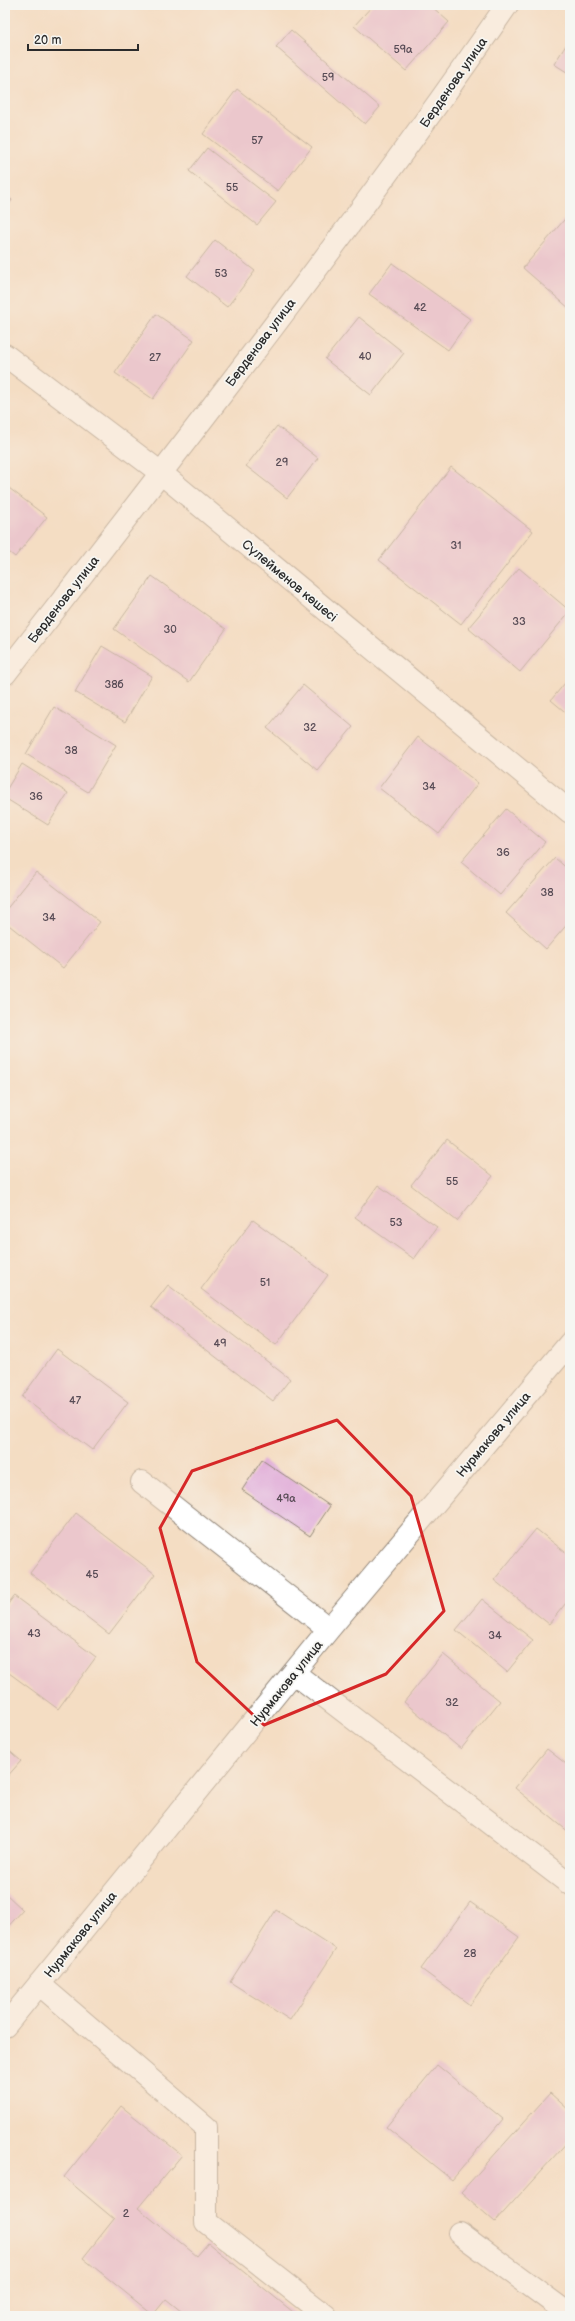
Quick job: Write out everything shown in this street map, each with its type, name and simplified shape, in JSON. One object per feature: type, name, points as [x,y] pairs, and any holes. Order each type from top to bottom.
[{"type":"street","name":"Берденова улица","points":[[5,674],[161,473],[439,105],[508,5]]},
{"type":"street","name":"Сүлейменов көшесі","points":[[5,355],[161,473],[570,812]]},
{"type":"street","name":"Нурмакова улица","points":[[5,2026],[329,1630],[570,1343]]},
{"type":"street","points":[[142,1482],[329,1630]]},
{"type":"street","points":[[294,1673],[570,1884]]},
{"type":"street","points":[[39,1984],[206,2127],[206,2222],[326,2316]]},
{"type":"street","points":[[459,2233],[560,2313]]},
{"type":"highlighted area","points":[[337,1420],[411,1496],[444,1611],[386,1674],[264,1725],[197,1662],[160,1528],[192,1471]]},
{"type":"building","points":[[373,5],[430,5],[449,22],[406,71],[354,26]]},
{"type":"building","points":[[291,30],[380,107],[365,124],[276,47]]},
{"type":"building","points":[[570,39],[570,74],[554,64]]},
{"type":"building","points":[[237,89],[312,147],[278,191],[203,134]]},
{"type":"building","points":[[207,148],[276,202],[257,225],[189,171]]},
{"type":"building","points":[[5,195],[12,200],[5,210]]},
{"type":"building","points":[[570,213],[570,309],[523,268]]},
{"type":"building","points":[[215,240],[255,271],[227,307],[187,276]]},
{"type":"building","points":[[392,263],[470,319],[448,350],[369,294]]},
{"type":"building","points":[[156,314],[194,340],[153,399],[115,373]]},
{"type":"building","points":[[359,317],[404,353],[371,395],[325,359]]},
{"type":"building","points":[[277,426],[318,458],[287,498],[246,466]]},
{"type":"building","points":[[451,467],[533,531],[461,624],[379,560]]},
{"type":"building","points":[[5,485],[47,517],[15,557],[5,549]]},
{"type":"building","points":[[519,568],[570,611],[520,672],[468,628]]},
{"type":"building","points":[[152,576],[226,629],[189,682],[114,629]]},
{"type":"building","points":[[102,646],[152,676],[125,722],[75,692]]},
{"type":"building","points":[[570,677],[570,716],[551,700]]},
{"type":"building","points":[[303,685],[353,727],[317,770],[267,728]]},
{"type":"building","points":[[54,707],[116,745],[88,792],[26,754]]},
{"type":"building","points":[[418,737],[478,783],[439,834],[379,788]]},
{"type":"building","points":[[22,764],[68,793],[48,825],[5,798],[5,792]]},
{"type":"building","points":[[506,809],[545,842],[500,895],[461,862]]},
{"type":"building","points":[[555,858],[570,871],[570,921],[546,949],[506,913]]},
{"type":"building","points":[[36,872],[100,922],[63,968],[5,922],[5,911]]},
{"type":"building","points":[[447,1140],[493,1176],[457,1221],[411,1185]]},
{"type":"building","points":[[378,1185],[437,1227],[414,1259],[355,1217]]},
{"type":"building","points":[[253,1220],[328,1275],[276,1345],[201,1289]]},
{"type":"building","points":[[168,1285],[290,1379],[273,1401],[151,1307]]},
{"type":"building","points":[[57,1349],[128,1402],[92,1450],[22,1397]]},
{"type":"building","points":[[262,1460],[330,1506],[310,1536],[242,1490]]},
{"type":"building","points":[[76,1513],[155,1574],[109,1634],[30,1573]]},
{"type":"building","points":[[536,1529],[570,1556],[570,1598],[549,1624],[494,1580]]},
{"type":"building","points":[[14,1596],[96,1657],[58,1709],[5,1670],[5,1608]]},
{"type":"building","points":[[482,1599],[533,1640],[507,1672],[456,1630]]},
{"type":"building","points":[[443,1654],[500,1701],[461,1749],[404,1702]]},
{"type":"building","points":[[5,1747],[21,1761],[5,1779]]},
{"type":"building","points":[[547,1749],[570,1767],[570,1833],[515,1788]]},
{"type":"building","points":[[5,1893],[23,1910],[5,1930]]},
{"type":"building","points":[[470,1902],[519,1937],[470,2005],[421,1969]]},
{"type":"building","points":[[276,1910],[336,1949],[290,2020],[230,1982]]},
{"type":"building","points":[[437,2065],[503,2119],[452,2180],[386,2127]]},
{"type":"building","points":[[550,2093],[570,2111],[570,2139],[495,2222],[461,2192]]},
{"type":"building","points":[[121,2106],[182,2155],[138,2208],[197,2256],[208,2243],[298,2316],[187,2316],[166,2299],[153,2315],[83,2258],[114,2219],[64,2177]]}]
